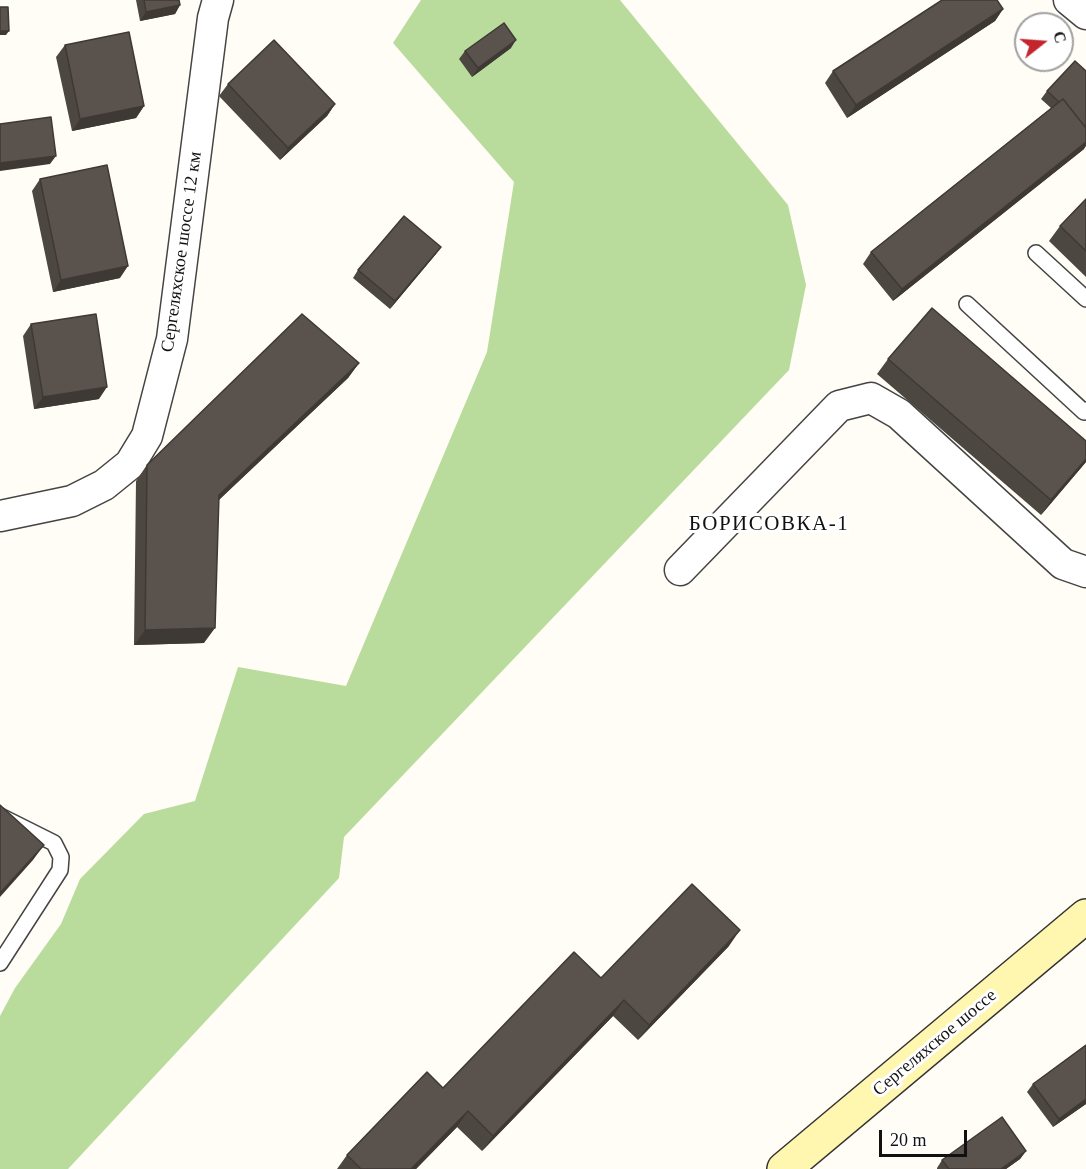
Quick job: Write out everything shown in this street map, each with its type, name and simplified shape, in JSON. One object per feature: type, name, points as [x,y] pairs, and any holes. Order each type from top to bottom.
[{"type":"main road","name":"Сергеляхское шоссе","points":[[784,1169],[1086,916]]},
{"type":"street","name":"Сергеляхское шоссе 12 км","points":[[0,516],[72,501],[104,485],[130,464],[147,436],[172,339],[213,18],[218,0]]},
{"type":"street","points":[[1069,0],[1086,14]]},
{"type":"street","points":[[680,570],[839,406],[871,398],[899,414],[1063,564],[1086,572]]},
{"type":"lane","points":[[1036,253],[1086,300]]},
{"type":"lane","points":[[967,304],[1084,412],[1086,411]]},
{"type":"lane","points":[[0,816],[54,843],[61,857],[60,870],[0,963]]},
{"type":"green space","points":[[421,0],[620,0],[788,205],[806,285],[789,370],[344,837],[339,878],[68,1169],[0,1169],[0,1016],[15,988],[61,924],[80,879],[144,814],[195,801],[238,667],[346,686],[487,352],[514,182],[393,43]]},
{"type":"building","points":[[144,0],[179,0],[180,5],[146,12]]},
{"type":"building","points":[[942,0],[997,0],[1003,9],[856,105],[833,71]]},
{"type":"building","points":[[0,7],[8,7],[9,31],[0,31]]},
{"type":"building","points":[[504,23],[516,40],[478,68],[465,51]]},
{"type":"building","points":[[129,32],[144,106],[80,119],[65,45]]},
{"type":"building","points":[[274,40],[335,104],[288,148],[228,84]]},
{"type":"building","points":[[1074,62],[1086,71],[1086,128],[1063,99],[1059,102],[1047,91],[1065,72],[1074,72]]},
{"type":"building","points":[[1063,99],[1086,128],[1086,142],[902,289],[871,252]]},
{"type":"building","points":[[51,117],[56,156],[0,163],[0,124]]},
{"type":"building","points":[[107,165],[128,266],[61,280],[40,179]]},
{"type":"building","points":[[1086,199],[1086,251],[1060,226]]},
{"type":"building","points":[[404,216],[441,247],[395,301],[358,270]]},
{"type":"building","points":[[932,308],[1086,441],[1086,459],[1051,500],[888,359]]},
{"type":"building","points":[[96,314],[107,387],[43,397],[31,324]]},
{"type":"building","points":[[302,314],[359,363],[219,495],[215,628],[145,630],[147,465]]},
{"type":"building","points":[[0,805],[44,845],[0,893]]},
{"type":"building","points":[[692,884],[740,930],[649,1025],[624,1000],[493,1136],[468,1111],[411,1169],[361,1169],[347,1155],[427,1072],[443,1088],[574,952],[601,978]]},
{"type":"building","points":[[1086,1045],[1086,1099],[1059,1119],[1033,1084]]},
{"type":"building","points":[[1002,1117],[1026,1151],[1001,1169],[949,1169],[942,1160]]},
{"type":"district","name":"БОРИСОВКА-1","points":[[769,524]]}]
